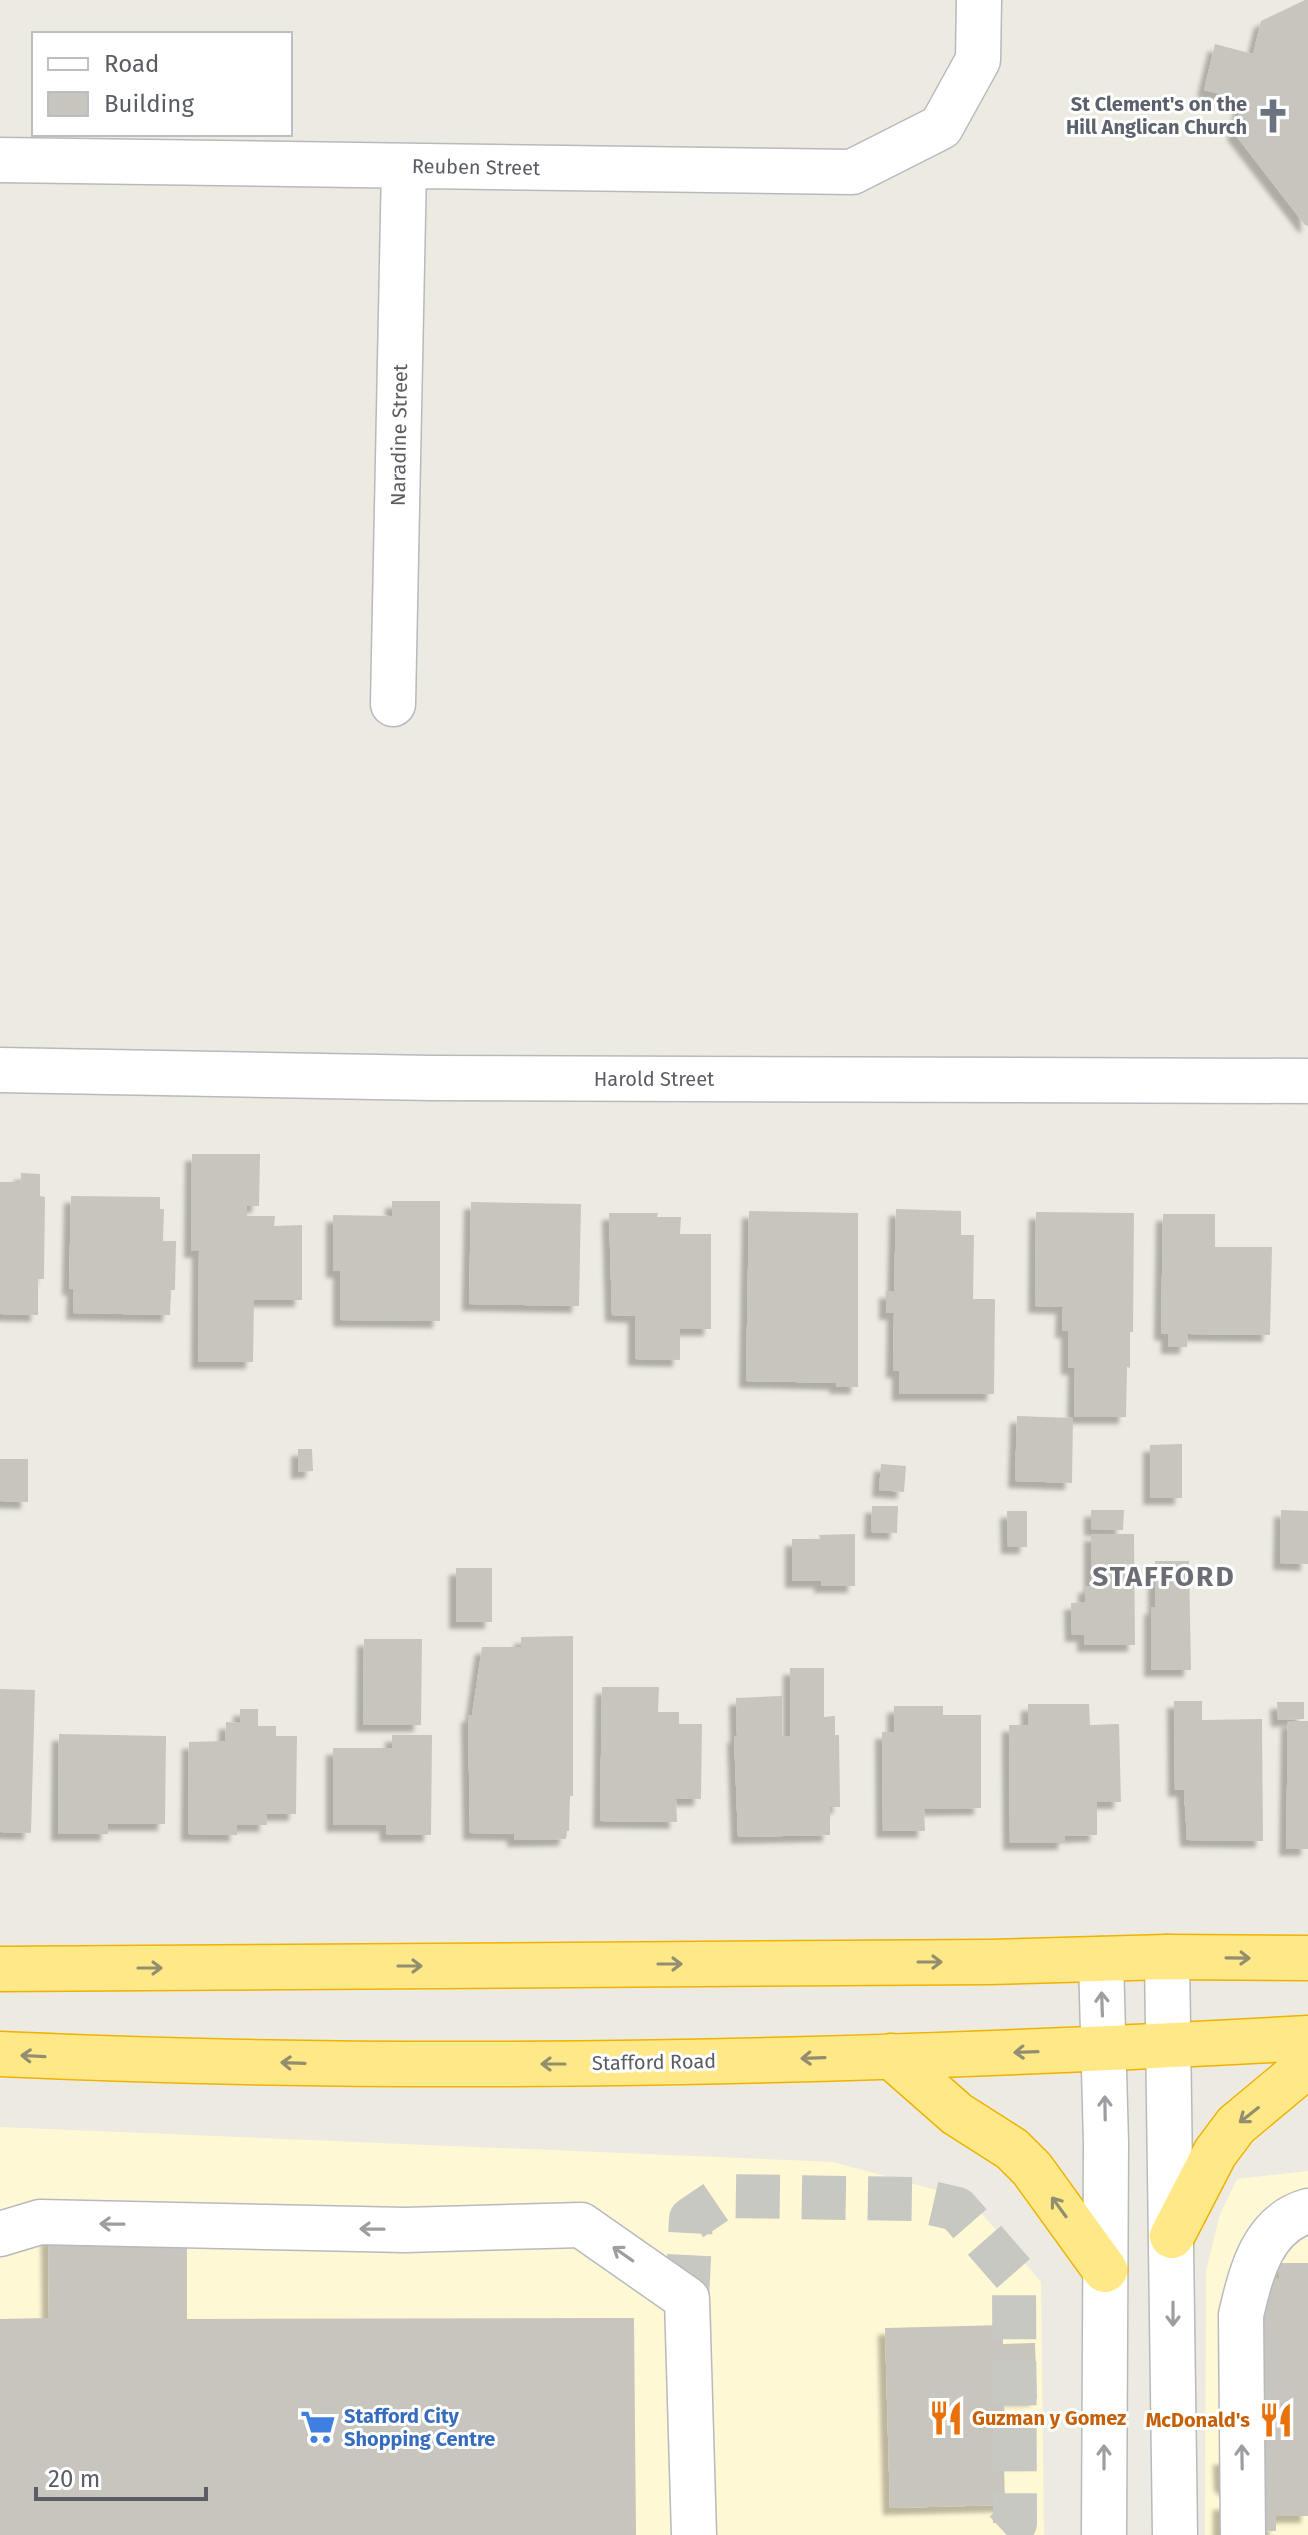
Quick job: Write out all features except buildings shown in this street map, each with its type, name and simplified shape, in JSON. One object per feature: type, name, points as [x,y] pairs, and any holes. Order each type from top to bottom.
[{"type":"highway","points":[[0,1969],[1308,1958]]},
{"type":"highway","name":"Stafford Road","points":[[0,2054],[327,2064],[593,2064],[1168,2047],[1308,2038]]},
{"type":"highway","points":[[891,2056],[957,2114],[1012,2149],[1032,2169],[1105,2270]]},
{"type":"highway","points":[[1172,2236],[1215,2153],[1236,2125],[1308,2065]]},
{"type":"street","name":"Reuben Street","points":[[0,160],[852,172],[941,127],[978,60],[979,0]]},
{"type":"street","name":"Naradine Street","points":[[393,704],[404,166]]},
{"type":"street","name":"Harold Street","points":[[0,1070],[447,1078],[1308,1081]]},
{"type":"street","points":[[1167,1957],[1175,2535]]},
{"type":"street","points":[[1101,1959],[1104,2049],[1104,2535]]},
{"type":"street","points":[[1243,2535],[1241,2315],[1249,2280],[1260,2252],[1288,2218],[1308,2211]]},
{"type":"street","points":[[0,2234],[40,2222],[405,2230],[581,2225],[687,2299],[694,2535]]},
{"type":"shaded area","points":[[0,2127],[833,2162],[969,2199],[1041,2282],[1044,2535],[0,2535]]},
{"type":"shaded area","points":[[1308,2171],[1308,2535],[1205,2535],[1206,2272],[1220,2214],[1237,2179]]},
{"type":"tunnel","points":[[687,2299],[691,2219],[725,2196],[914,2199],[957,2209],[1014,2274],[1015,2523],[1002,2535]]},
{"type":"place","name":"St Clement's on the Hill Anglican Church","points":[[1273,116]]},
{"type":"place","name":"Guzman y Gomez","points":[[946,2418]]},
{"type":"place","name":"McDonald's","points":[[1276,2420]]},
{"type":"place","name":"Stafford City Shopping Centre","points":[[318,2427]]},
{"type":"district","name":"STAFFORD","points":[[1164,1576]]}]
